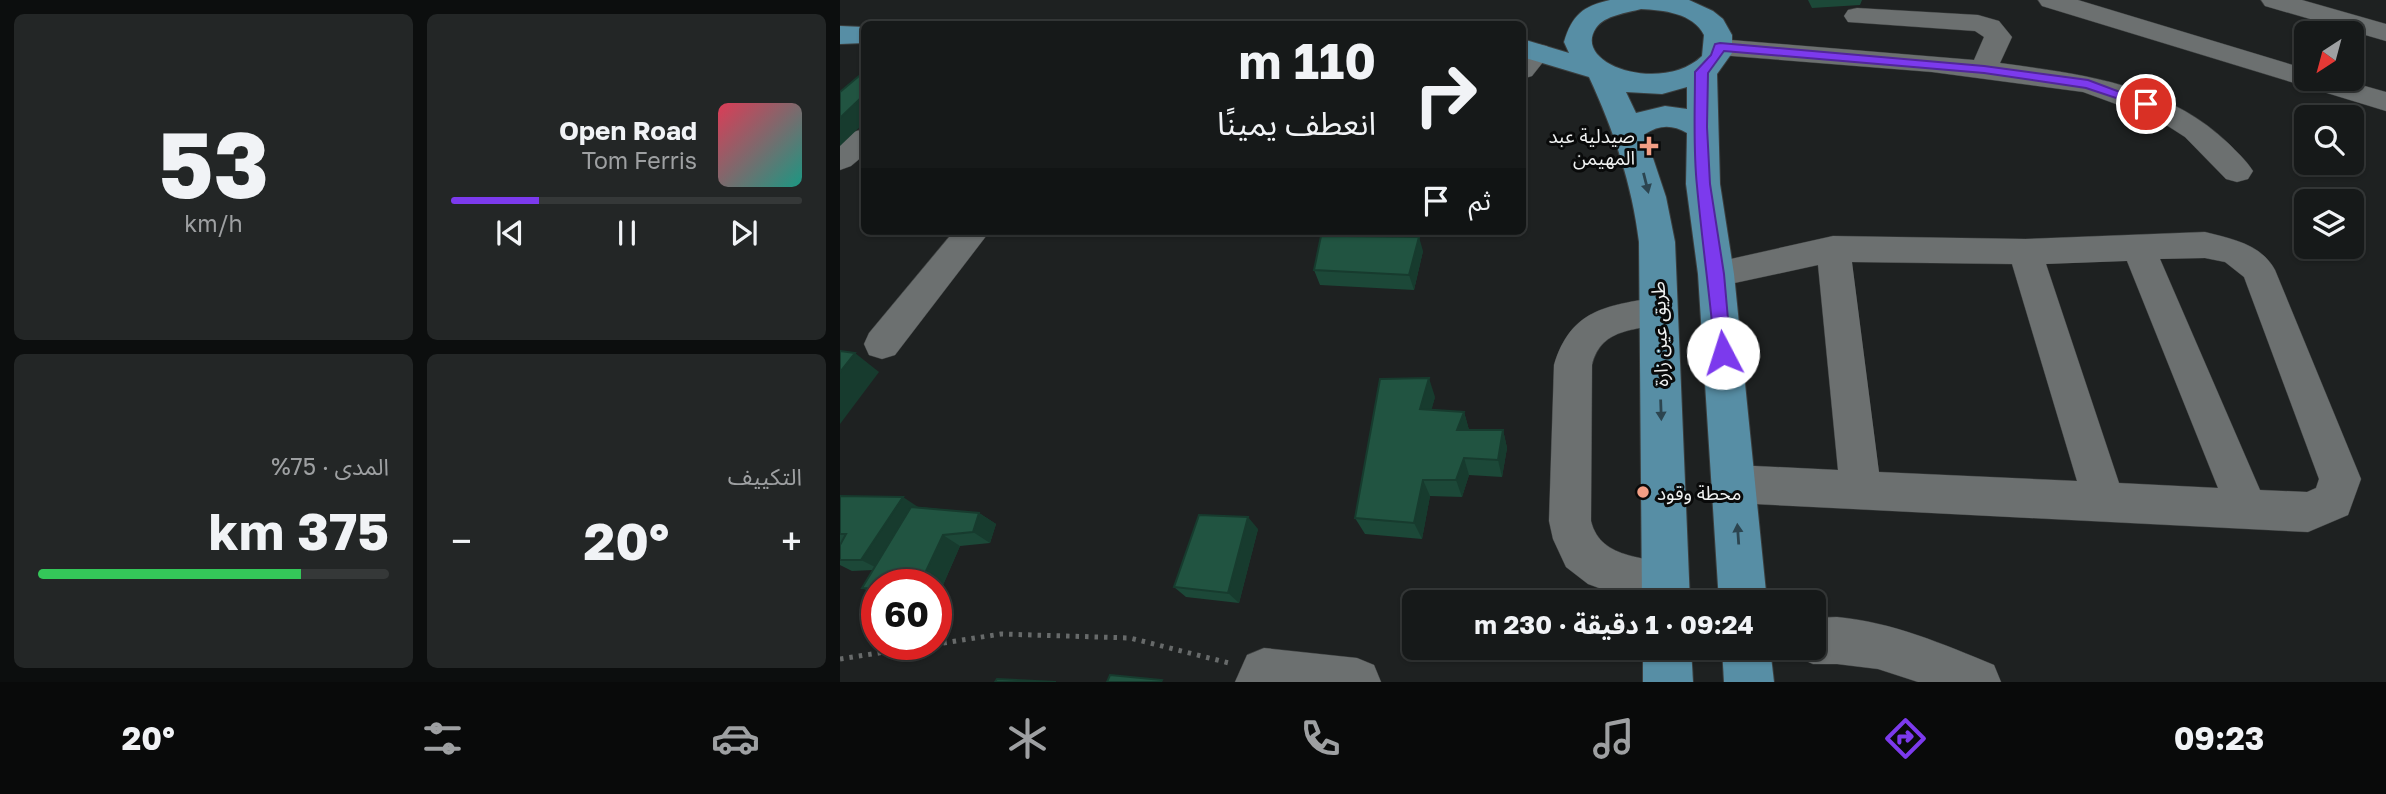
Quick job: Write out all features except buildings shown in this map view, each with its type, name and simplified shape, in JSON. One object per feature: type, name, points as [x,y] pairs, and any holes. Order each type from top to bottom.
[{"type":"main road","points":[[1534,43],[1599,10],[1626,2],[1657,1],[1686,8],[1708,35],[1701,127],[1703,184],[1716,274],[1742,590]]},
{"type":"main road","points":[[1599,10],[1579,36],[1578,45],[1581,54],[1600,73]]},
{"type":"main road","points":[[840,35],[861,35]]},
{"type":"main road","points":[[1534,43],[1600,73],[1636,84],[1654,85],[1688,79],[1708,35]]},
{"type":"main road","name":"طريق عين زارة","points":[[1600,73],[1630,130],[1639,155],[1653,215],[1666,590]]},
{"type":"main road","points":[[1630,130],[1647,119],[1658,116],[1681,117],[1701,127]]},
{"type":"main road","points":[[1667,660],[1668,682]]},
{"type":"main road","points":[[1747,660],[1749,682]]},
{"type":"street","points":[[2051,0],[2294,74]]},
{"type":"street","points":[[2274,0],[2386,33]]},
{"type":"street","points":[[1857,16],[1978,23],[1990,27],[1998,37],[1984,69]]},
{"type":"street","points":[[1708,35],[2088,84],[2168,112],[2196,131],[2236,171]]},
{"type":"street","points":[[2350,91],[2386,102]]},
{"type":"street","points":[[840,159],[861,142]]},
{"type":"street","points":[[882,344],[969,235]]},
{"type":"street","points":[[1716,274],[1833,249],[2025,253],[2205,245],[2235,252],[2258,270],[2340,479],[2333,501],[2308,512],[1860,488],[1735,484]]},
{"type":"street","points":[[2138,247],[2247,508]]},
{"type":"street","points":[[1833,249],[1860,488]]},
{"type":"street","points":[[2025,253],[2104,502]]},
{"type":"street","points":[[1658,312],[1615,319],[1598,326],[1584,335],[1576,349],[1573,365],[1570,521],[1576,546],[1594,565],[1658,590]]},
{"type":"street","points":[[1826,640],[1839,639],[1885,646],[1977,682]]},
{"type":"street","points":[[1261,677],[1357,682]]},
{"type":"path","points":[[840,659],[1001,634],[1130,638],[1261,677]]},
{"type":"place","name":"صيدلية عبد المهيمن","points":[[1649,146]]},
{"type":"place","name":"محطة وقود","points":[[1643,492]]},
{"type":"route","points":[[1723,353],[1716,274],[1703,184],[1701,127],[1702,72],[1717,56],[1720,47],[1984,69],[2088,84],[2146,104]]}]
